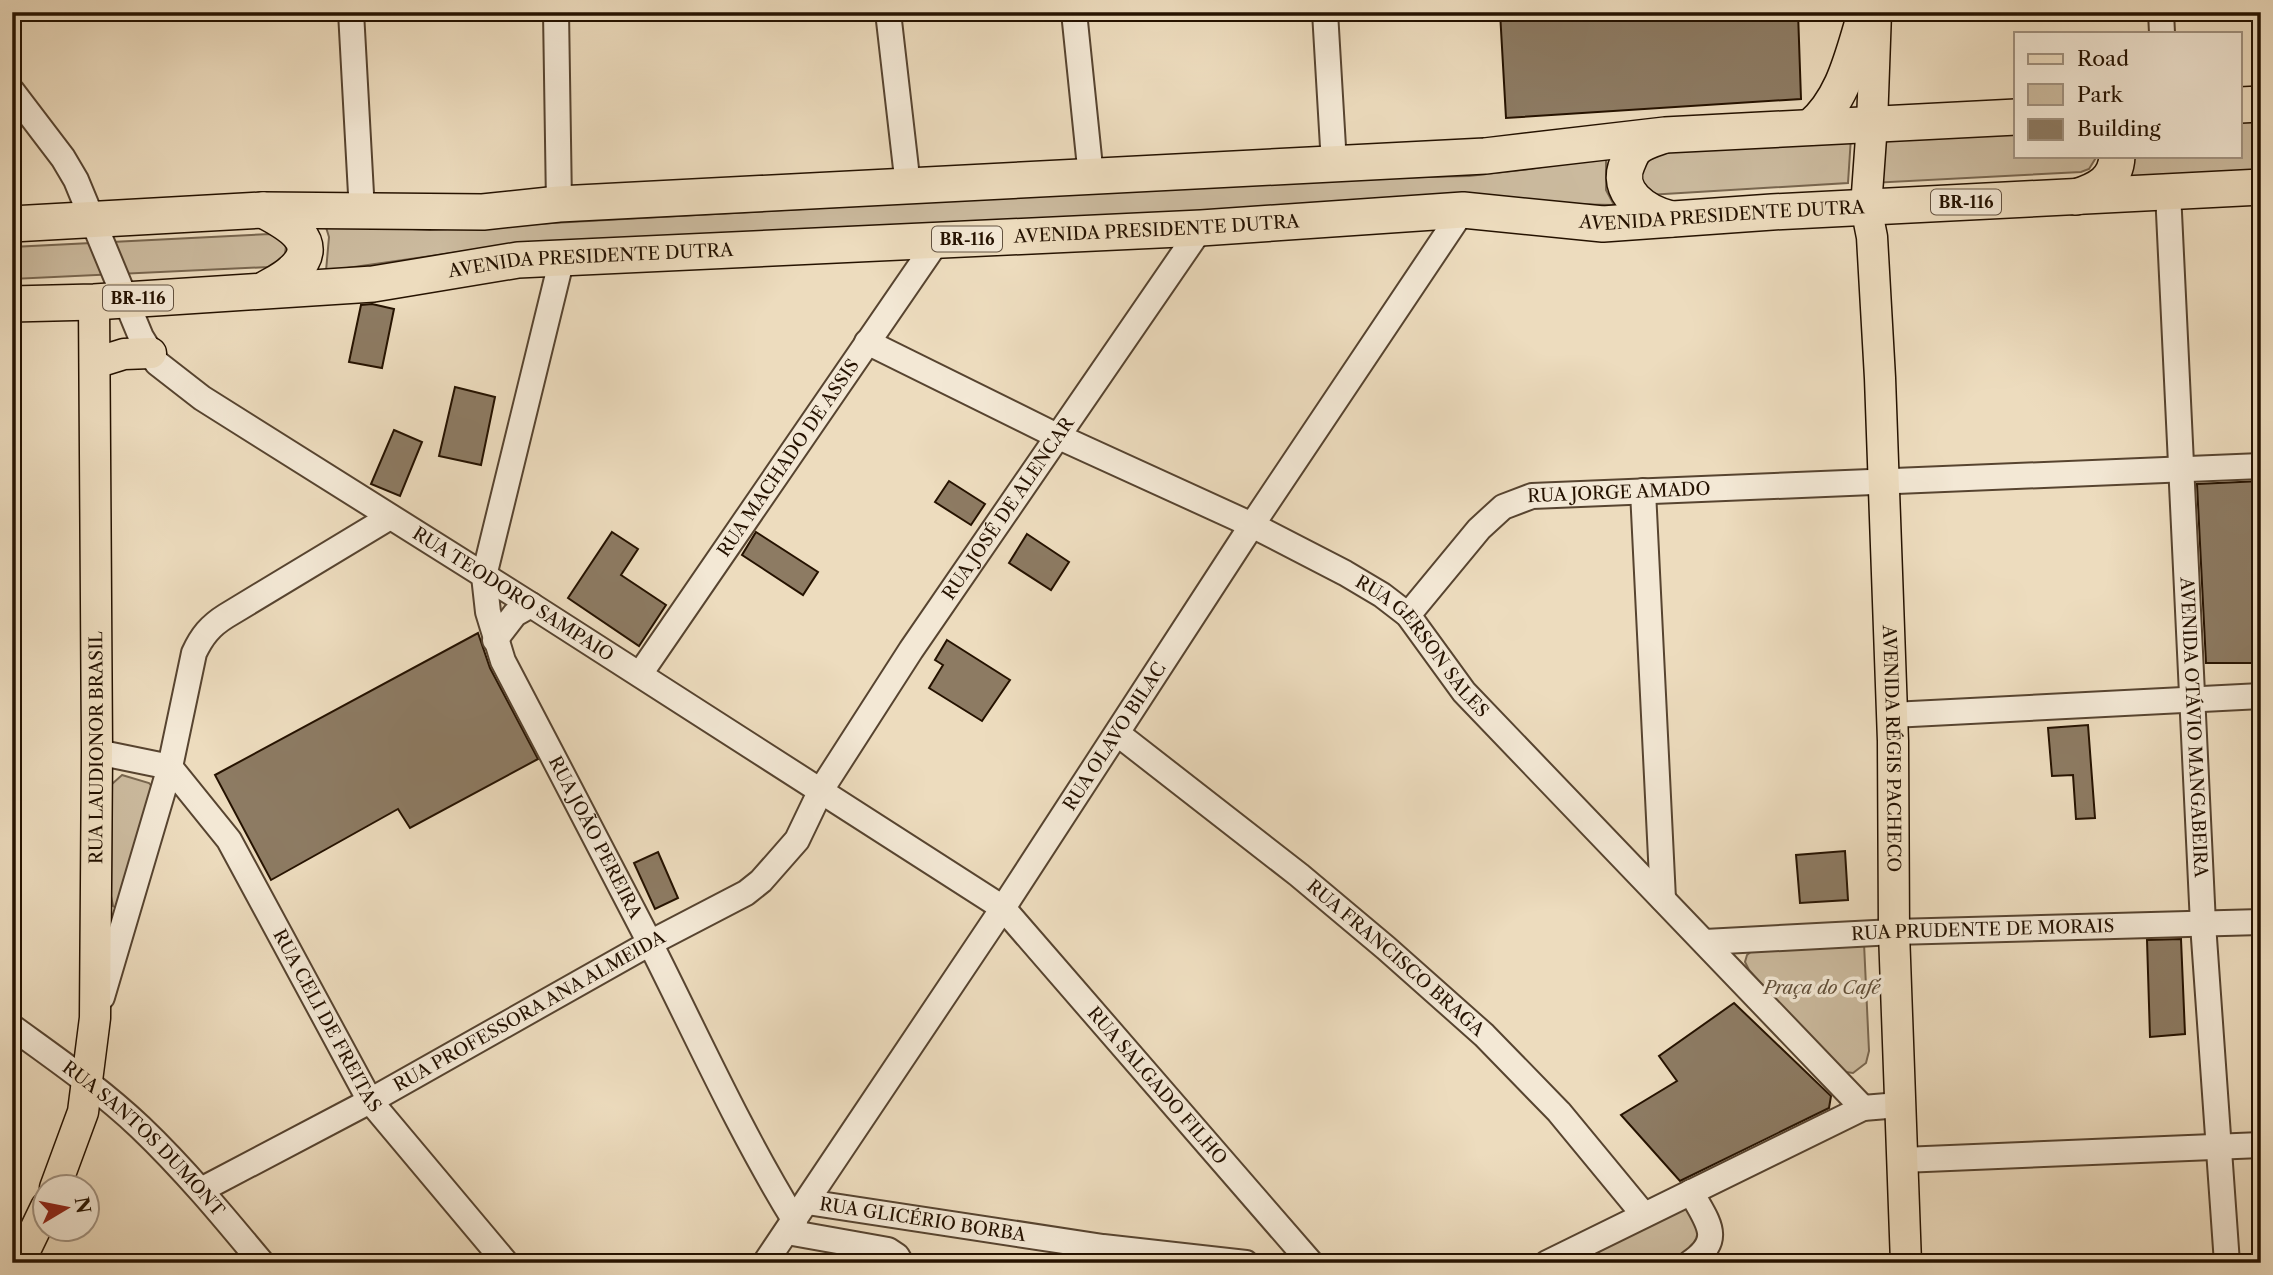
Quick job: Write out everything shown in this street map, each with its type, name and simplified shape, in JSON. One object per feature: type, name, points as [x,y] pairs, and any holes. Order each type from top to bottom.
[{"type":"highway","points":[[1811,127],[1825,115],[1842,88],[1866,12]]},
{"type":"highway","points":[[2242,105],[2261,104]]},
{"type":"highway","points":[[12,224],[263,210],[483,212],[559,204],[1485,156],[1665,135],[2014,117]]},
{"type":"highway","points":[[1665,135],[1634,150],[1625,167],[1624,176],[1630,195],[1638,204],[1656,215],[1671,219]]},
{"type":"highway","points":[[2076,197],[2104,186],[2117,158]]},
{"type":"highway","name":"AVENIDA PRESIDENTE DUTRA","points":[[12,304],[373,284],[518,260],[1201,228],[1463,210],[1602,224],[1671,219],[1869,222],[2076,197],[2261,187]]},
{"type":"highway","points":[[263,210],[298,231],[304,245],[303,259],[293,272],[264,290]]},
{"type":"main road","name":"AVENIDA RÉGIS PACHECO","points":[[1876,12],[1869,222],[1880,378],[1892,715],[1894,932],[1906,1263]]},
{"type":"main road","name":"RUA LAUDIONOR BRASIL","points":[[60,1174],[83,1112],[95,1018],[95,363],[110,300]]},
{"type":"main road","points":[[95,363],[124,355],[151,353]]},
{"type":"main road","points":[[19,1263],[32,1236]]},
{"type":"street","points":[[351,12],[362,212]]},
{"type":"street","points":[[556,12],[559,204]]},
{"type":"street","points":[[888,12],[908,186]]},
{"type":"street","points":[[1074,12],[1091,177]]},
{"type":"street","points":[[1325,12],[1334,164]]},
{"type":"street","points":[[2161,12],[2162,32]]},
{"type":"street","name":"RUA TEODORO SAMPAIO","points":[[12,91],[63,158],[76,180],[93,220],[110,300],[141,337],[158,363],[173,377],[1003,908]]},
{"type":"street","name":"AVENIDA OTÁVIO MANGABEIRA","points":[[2168,192],[2203,924],[2227,1263]]},
{"type":"street","name":"RUA OLAVO BILAC","points":[[765,1263],[1003,908],[1252,525],[1463,210]]},
{"type":"street","name":"RUA JOSÉ DE ALENCAR","points":[[821,790],[911,650],[1201,228]]},
{"type":"street","name":"RUA MACHADO DE ASSIS","points":[[640,674],[938,240]]},
{"type":"street","points":[[484,576],[562,258]]},
{"type":"street","name":"RUA GERSON SALES","points":[[867,342],[1057,436],[1252,525],[1382,594],[1408,615],[1464,692],[1863,1108]]},
{"type":"street","name":"RUA JORGE AMADO","points":[[1408,615],[1479,529],[1503,506],[1532,496],[2261,466]]},
{"type":"street","points":[[1643,491],[1663,899]]},
{"type":"street","points":[[95,1018],[170,766],[194,653],[211,626],[390,517]]},
{"type":"street","name":"RUA JOÃO PEREIRA","points":[[484,576],[495,640],[503,661],[771,1182],[796,1218]]},
{"type":"street","points":[[495,640],[515,614],[531,605]]},
{"type":"street","points":[[1892,715],[2261,696]]},
{"type":"street","name":"RUA FRANCISCO BRAGA","points":[[1118,734],[1299,875],[1387,948],[1484,1035],[1559,1112],[1644,1215]]},
{"type":"street","points":[[97,752],[170,766]]},
{"type":"street","name":"RUA CELI DE FREITAS","points":[[170,766],[229,840],[370,1101],[506,1263]]},
{"type":"street","name":"RUA PROFESSORA ANA ALMEIDA","points":[[201,1190],[370,1101],[650,943],[746,893],[761,881],[797,840],[821,790]]},
{"type":"street","name":"RUA SALGADO FILHO","points":[[1003,908],[1311,1263]]},
{"type":"street","name":"RUA PRUDENTE DE MORAIS","points":[[1705,942],[1894,932],[2261,922]]},
{"type":"street","name":"RUA SANTOS DUMONT","points":[[12,1027],[87,1082],[139,1126],[201,1190],[262,1263]]},
{"type":"street","points":[[1563,1260],[1644,1215],[1863,1108],[1899,1105]]},
{"type":"street","points":[[1902,1160],[2261,1145]]},
{"type":"street","points":[[1690,1263],[1707,1249],[1710,1239],[1706,1220],[1691,1192]]},
{"type":"street","points":[[796,1218],[888,1250],[897,1256],[901,1263]]},
{"type":"street","name":"RUA GLICÉRIO BORBA","points":[[796,1218],[1246,1263]]},
{"type":"green space","points":[[2261,117],[2261,173],[2130,179],[2135,158],[2242,158],[2242,119]]},
{"type":"green space","points":[[2014,130],[2014,158],[2096,158],[2089,169],[2081,172],[1871,183],[1876,136]]},
{"type":"green space","points":[[1851,137],[1848,183],[1648,195],[1641,192],[1643,151]]},
{"type":"green space","points":[[1606,156],[1606,190],[1614,205],[1394,201],[501,246],[326,271],[329,237],[325,224],[430,230],[1337,179],[1469,176]]},
{"type":"green space","points":[[270,234],[280,236],[286,243],[283,259],[269,267],[12,279],[12,247]]},
{"type":"green space","points":[[122,775],[149,783],[153,788],[118,909],[113,906],[111,896],[112,784]]},
{"type":"green space","name":"Praça do Café","points":[[1864,943],[1869,1051],[1866,1063],[1853,1073],[1838,1071],[1749,970],[1745,962],[1747,955],[1753,950]]},
{"type":"green space","points":[[1688,1205],[1701,1240],[1671,1263],[1599,1263],[1597,1254],[1603,1248]]},
{"type":"building","points":[[1500,12],[1798,12],[1801,99],[1506,118]]},
{"type":"building","points":[[372,304],[394,309],[382,368],[349,362],[361,305]]},
{"type":"building","points":[[455,387],[495,397],[481,465],[439,456]]},
{"type":"building","points":[[394,430],[422,442],[400,496],[371,484]]},
{"type":"building","points":[[949,481],[985,504],[971,525],[935,502]]},
{"type":"building","points":[[2261,481],[2261,663],[2206,663],[2197,484]]},
{"type":"building","points":[[612,532],[638,549],[621,575],[666,605],[639,646],[568,598]]},
{"type":"building","points":[[756,532],[818,572],[803,595],[742,555]]},
{"type":"building","points":[[1027,534],[1069,562],[1051,590],[1009,563]]},
{"type":"building","points":[[478,633],[490,668],[538,759],[410,828],[398,809],[271,880],[215,775]]},
{"type":"building","points":[[947,640],[1010,680],[982,721],[929,688],[943,665],[935,660]]},
{"type":"building","points":[[2088,725],[2095,818],[2076,819],[2073,775],[2052,776],[2048,728]]},
{"type":"building","points":[[1845,851],[1848,900],[1800,903],[1796,855]]},
{"type":"building","points":[[658,852],[678,898],[655,909],[634,863]]},
{"type":"building","points":[[2181,939],[2185,1034],[2150,1037],[2147,940]]},
{"type":"building","points":[[1734,1003],[1831,1096],[1829,1108],[1680,1181],[1621,1115],[1677,1081],[1659,1056]]}]
